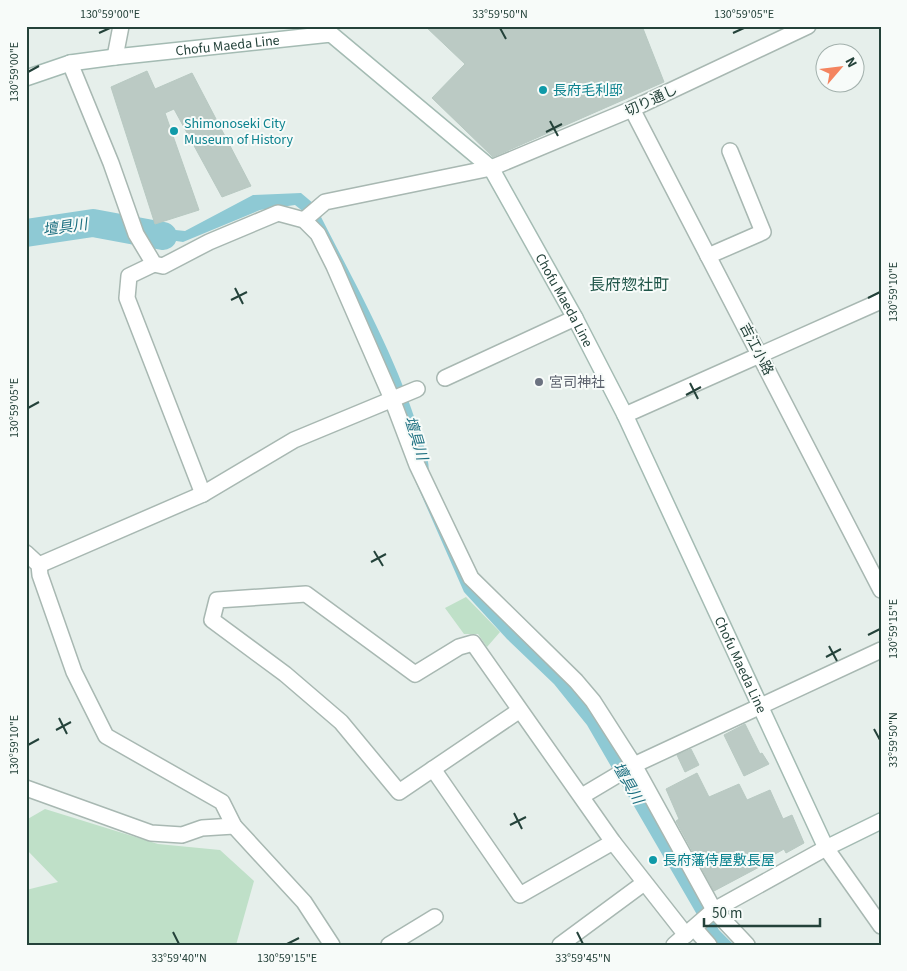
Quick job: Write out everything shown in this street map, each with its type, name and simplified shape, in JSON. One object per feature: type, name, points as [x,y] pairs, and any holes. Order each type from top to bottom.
[{"type":"street","points":[[115,57],[121,26]]},
{"type":"street","name":"切り通し","points":[[304,220],[325,202],[491,168],[632,109],[804,27]]},
{"type":"street","name":"Chofu Maeda Line","points":[[26,78],[70,63],[330,30],[491,168],[576,318],[625,415],[826,848],[881,926]]},
{"type":"street","points":[[70,63],[111,163],[136,234],[154,264]]},
{"type":"street","name":"吉江小路","points":[[632,109],[881,590]]},
{"type":"street","points":[[708,256],[763,232],[730,151]]},
{"type":"street","points":[[203,494],[127,298],[129,276],[154,264],[163,266],[210,242],[278,213],[304,220],[318,234],[404,395],[417,465],[471,578],[576,681],[593,701],[701,922],[709,945]]},
{"type":"street","points":[[625,415],[881,301]]},
{"type":"street","points":[[445,378],[576,318]]},
{"type":"street","points":[[39,565],[203,494],[294,440],[404,395]]},
{"type":"street","points":[[26,553],[39,565],[40,575],[74,672],[106,736],[222,802],[234,826],[304,902],[332,945]]},
{"type":"street","points":[[520,710],[399,792],[341,722],[284,674],[212,620],[217,600],[306,594],[415,674],[459,647],[473,643],[644,883],[701,922],[746,945]]},
{"type":"street","points":[[582,796],[626,769],[881,650]]},
{"type":"street","points":[[433,769],[520,895],[613,842]]},
{"type":"street","points":[[26,788],[151,833],[182,835],[202,828],[234,826]]},
{"type":"street","points":[[674,945],[701,922],[826,848],[881,821]]},
{"type":"street","points":[[560,945],[644,883]]},
{"type":"street","points":[[389,945],[435,917]]},
{"type":"green space","points":[[466,597],[500,632],[487,647],[478,634],[464,634],[445,608]]},
{"type":"green space","points":[[45,809],[158,844],[220,850],[254,881],[236,945],[26,945],[26,890],[58,882],[26,849],[26,820]]},
{"type":"water","name":"壇具川","points":[[301,193],[314,204],[320,215],[399,376],[426,454],[429,466],[428,477],[460,568],[573,684],[613,744],[719,930],[734,945],[717,945],[710,937],[587,725],[554,684],[507,639],[464,592],[413,476],[420,463],[395,385],[359,308],[314,220],[295,205],[260,210],[183,242],[142,236],[137,226],[185,231],[253,195]]},
{"type":"building","name":"長府毛利邸","points":[[425,26],[642,26],[664,82],[493,157],[432,98],[465,64]]},
{"type":"building","name":"Shimonoseki City Museum of History","points":[[147,71],[155,89],[192,73],[251,186],[222,197],[174,109],[165,113],[199,210],[155,224],[111,87]]},
{"type":"building","points":[[745,724],[760,754],[762,753],[769,764],[744,776],[724,735]]},
{"type":"building","points":[[691,749],[699,765],[685,772],[677,755]]},
{"type":"building","points":[[697,773],[709,797],[739,784],[747,800],[770,790],[783,819],[792,815],[804,843],[786,853],[784,849],[761,862],[763,865],[714,891],[676,821],[679,819],[666,789]]},
{"type":"waterway","name":"壇具川","points":[[26,233],[93,223],[163,236]]},
{"type":"place","name":"長府毛利邸","points":[[543,90]]},
{"type":"place","name":"Shimonoseki City Museum of History","points":[[174,131]]},
{"type":"place","name":"宮司神社","points":[[539,382]]},
{"type":"place","name":"長府藩侍屋敷長屋","points":[[653,860]]},
{"type":"district","name":"長府惣社町","points":[[629,284]]}]
